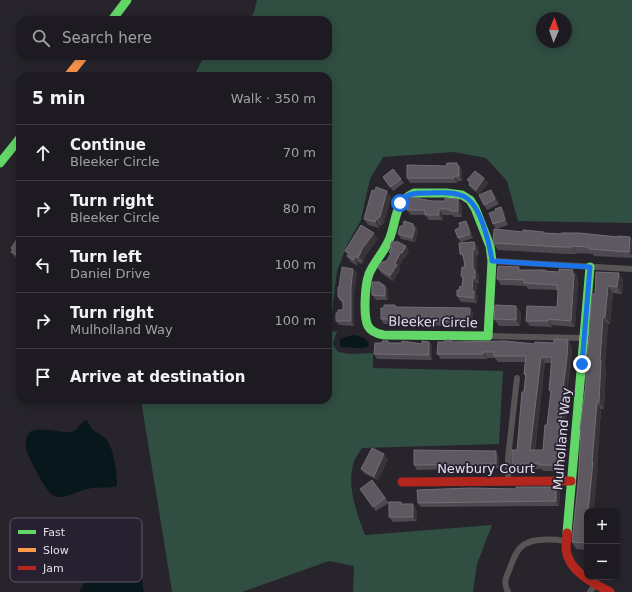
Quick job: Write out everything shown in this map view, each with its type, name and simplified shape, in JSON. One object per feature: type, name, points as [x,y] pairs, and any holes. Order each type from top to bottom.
[{"type":"street","points":[[115,16],[127,0]]},
{"type":"street","points":[[71,72],[81,60]]},
{"type":"street","points":[[0,163],[16,143]]},
{"type":"street","name":"Bleeker Circle","points":[[488,336],[492,261],[487,239],[477,212],[470,200],[462,195],[414,193],[407,195],[400,203],[390,238],[369,274],[366,284],[367,322],[370,328],[376,333],[391,335],[584,338]]},
{"type":"street","points":[[492,261],[632,269]]},
{"type":"street","name":"Mulholland Way","points":[[590,267],[566,540],[567,556],[573,567],[585,577],[610,592]]},
{"type":"street","points":[[508,481],[508,458],[517,378]]},
{"type":"street","name":"Newbury Court","points":[[402,482],[571,481]]},
{"type":"street","points":[[508,592],[505,587],[505,580],[517,552],[521,547],[533,541],[566,540]]},
{"type":"street","points":[[590,592],[596,583]]},
{"type":"green space","points":[[257,0],[632,0],[632,223],[518,221],[507,181],[486,158],[454,152],[383,157],[370,179],[361,220],[347,245],[337,271],[332,313],[332,72],[196,72],[202,60],[332,60],[332,16],[252,16]]},
{"type":"green space","points":[[337,331],[333,344],[338,352],[350,354],[373,353],[373,368],[503,371],[499,444],[362,448],[354,461],[351,474],[354,500],[365,535],[492,525],[477,564],[473,592],[353,592],[354,566],[329,561],[242,592],[172,591],[142,404],[332,404],[332,332]]},
{"type":"shaded area","points":[[355,335],[365,338],[369,344],[368,347],[341,347],[340,339]]},
{"type":"shaded area","points":[[86,420],[94,431],[104,437],[110,446],[116,467],[117,486],[91,488],[62,497],[54,496],[42,482],[28,454],[26,449],[26,440],[28,435],[34,430],[73,432]]},
{"type":"shaded area","points":[[142,575],[144,592],[80,592],[81,587],[88,582],[142,582]]},
{"type":"building","points":[[447,163],[457,163],[459,166],[459,176],[454,176],[454,178],[407,178],[407,165],[446,166]]},
{"type":"building","points":[[393,169],[401,179],[390,187],[383,177]]},
{"type":"building","points":[[475,171],[484,178],[476,190],[469,185],[470,182],[467,180]]},
{"type":"building","points":[[376,187],[387,191],[380,217],[376,219],[375,222],[364,219],[372,190],[375,191]]},
{"type":"building","points":[[491,190],[495,199],[484,205],[479,195]]},
{"type":"building","points":[[407,197],[433,201],[445,201],[445,198],[458,199],[458,211],[439,209],[439,215],[425,215],[425,210],[407,210]]},
{"type":"building","points":[[501,207],[505,220],[493,224],[489,213],[496,211],[495,209]]},
{"type":"building","points":[[404,221],[413,224],[413,227],[415,228],[412,238],[398,234],[400,226],[403,226]]},
{"type":"building","points":[[466,221],[470,234],[458,238],[455,230],[460,227],[459,223]]},
{"type":"building","points":[[361,225],[374,233],[362,249],[359,256],[357,258],[354,256],[354,260],[347,256],[349,253],[345,251]]},
{"type":"building","points":[[494,229],[523,232],[523,230],[544,233],[579,233],[630,237],[629,252],[589,249],[589,247],[493,243]]},
{"type":"building","points":[[16,241],[16,254],[11,252],[13,249],[11,248]]},
{"type":"building","points":[[392,241],[396,243],[396,241],[406,246],[395,263],[397,265],[390,276],[378,268],[382,262],[386,262],[391,253],[389,252],[392,247],[390,246]]},
{"type":"building","points":[[474,242],[475,249],[473,249],[473,268],[475,271],[475,278],[473,278],[472,291],[474,291],[474,298],[457,296],[457,290],[459,290],[460,286],[462,287],[462,267],[465,267],[463,254],[460,254],[459,243]]},
{"type":"building","points":[[498,266],[519,267],[519,270],[545,270],[559,272],[559,269],[573,270],[571,321],[548,319],[548,321],[526,321],[527,306],[557,307],[557,285],[524,283],[524,280],[497,279]]},
{"type":"building","points":[[342,267],[353,269],[351,287],[351,321],[336,321],[336,313],[338,313],[338,310],[343,310],[343,300],[340,300],[340,297],[338,297],[338,287]]},
{"type":"building","points":[[596,272],[619,273],[617,287],[608,286],[605,317],[603,317],[599,402],[597,402],[588,508],[584,508],[584,543],[572,542],[578,484],[580,429],[586,383],[586,359],[590,332],[592,294],[595,294]]},
{"type":"building","points":[[372,282],[380,282],[380,284],[385,286],[385,296],[372,295]]},
{"type":"building","points":[[384,305],[395,305],[395,307],[470,308],[469,322],[394,319],[394,321],[388,321],[387,319],[381,319],[381,308],[384,308]]},
{"type":"building","points":[[495,305],[516,306],[516,320],[494,319]]},
{"type":"building","points":[[554,339],[568,340],[562,397],[564,397],[561,420],[560,419],[557,453],[559,453],[559,465],[539,465],[539,463],[512,465],[512,450],[517,450],[522,392],[524,392],[526,374],[524,374],[526,356],[494,356],[494,352],[483,352],[483,354],[437,354],[438,342],[451,340],[451,342],[505,341],[535,344],[535,342],[554,343]],"holes":[[[541,357],[552,357],[549,390],[551,391],[547,425],[545,425],[543,450],[530,450]]]},
{"type":"building","points":[[382,341],[388,341],[388,343],[402,343],[402,341],[422,344],[422,341],[429,342],[429,355],[374,354],[375,343],[382,343]]},
{"type":"building","points":[[372,448],[384,454],[374,476],[361,469]]},
{"type":"building","points":[[414,450],[496,451],[496,464],[414,465]]},
{"type":"building","points":[[372,480],[385,498],[373,507],[360,489]]},
{"type":"building","points":[[516,487],[556,487],[556,501],[418,503],[417,490],[470,488],[516,489]]},
{"type":"building","points":[[389,502],[413,504],[413,517],[389,517]]},
{"type":"traffic: fast","points":[[115,16],[127,0]]},
{"type":"traffic: fast","points":[[0,163],[16,143]]},
{"type":"traffic: fast","points":[[414,193],[446,193],[462,195],[470,200],[475,208],[490,246],[492,261],[488,336],[384,335],[369,328],[365,315],[366,285],[369,274],[389,240],[402,202],[414,193]]},
{"type":"traffic: fast","points":[[567,533],[590,267]]},
{"type":"traffic: slow","points":[[71,72],[81,60]]},
{"type":"traffic: jam","points":[[402,482],[571,481]]},
{"type":"traffic: jam","points":[[567,533],[566,549],[571,564],[582,575],[596,585],[610,592]]},
{"type":"route","points":[[400,203],[407,195],[414,193],[446,193],[462,195],[470,200],[477,212],[490,246],[492,261],[590,267],[582,364]]}]
